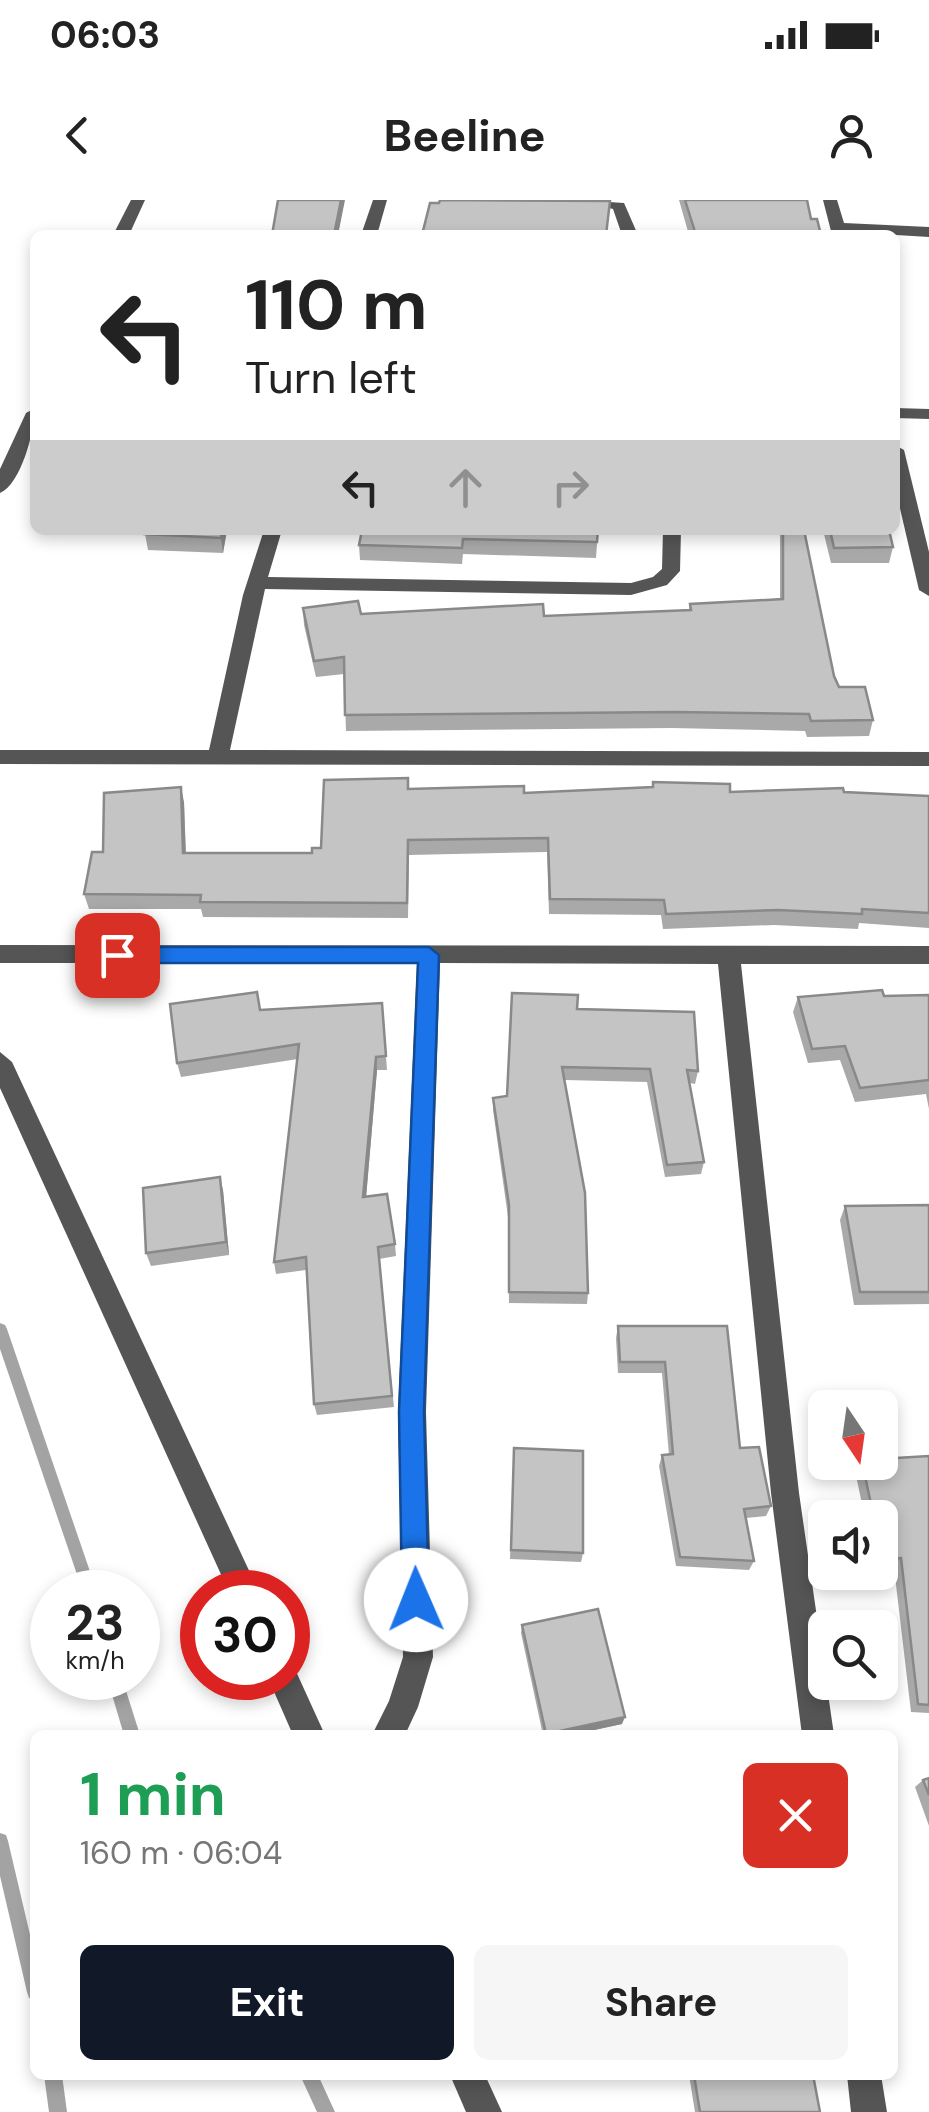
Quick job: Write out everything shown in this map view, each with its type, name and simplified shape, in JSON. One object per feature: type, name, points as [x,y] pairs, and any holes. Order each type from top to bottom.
[{"type":"street","points":[[123,230],[138,200]]},
{"type":"street","points":[[371,230],[380,200]]},
{"type":"street","points":[[586,200],[619,206],[626,212],[629,230]]},
{"type":"street","points":[[830,200],[839,230]]},
{"type":"street","points":[[900,232],[929,232]]},
{"type":"street","points":[[900,414],[929,414]]},
{"type":"street","points":[[0,488],[30,424]]},
{"type":"street","points":[[900,471],[929,590]]},
{"type":"street","points":[[209,756],[272,535]]},
{"type":"street","points":[[256,582],[631,589],[660,581],[671,571],[672,535]]},
{"type":"street","points":[[0,757],[929,759]]},
{"type":"street","points":[[0,954],[929,956]]},
{"type":"street","points":[[391,1730],[403,1706],[418,1657],[412,1412],[429,955]]},
{"type":"street","points":[[728,955],[785,1492],[817,1730]]},
{"type":"street","points":[[0,1062],[234,1570]]},
{"type":"street","points":[[293,1700],[307,1730]]},
{"type":"street","points":[[469,2080],[484,2112]]},
{"type":"street","points":[[865,2080],[869,2112]]},
{"type":"building","points":[[278,200],[341,200],[335,230],[273,230]]},
{"type":"building","points":[[685,200],[807,200],[811,219],[817,219],[820,230],[694,230]]},
{"type":"building","points":[[610,201],[607,230],[423,230],[430,203]]},
{"type":"building","points":[[164,535],[221,535],[221,538]]},
{"type":"building","points":[[361,535],[598,535],[597,542],[463,539],[462,548],[359,545]]},
{"type":"building","points":[[783,535],[805,535],[834,676],[839,687],[865,687],[873,720],[811,721],[809,714],[674,712],[345,715],[344,657],[314,661],[303,608],[358,601],[361,614],[543,604],[544,616],[691,610],[690,604],[783,599]]},
{"type":"building","points":[[831,535],[890,535],[893,547],[834,548]]},
{"type":"building","points":[[408,778],[408,789],[524,786],[524,793],[653,787],[653,782],[730,784],[730,792],[843,788],[844,792],[929,796],[929,913],[862,909],[862,914],[778,910],[666,914],[664,900],[550,899],[548,838],[408,840],[407,903],[200,902],[201,895],[84,894],[92,852],[103,852],[104,793],[181,787],[183,853],[312,853],[312,848],[321,848],[324,780]]},
{"type":"building","points":[[882,990],[884,996],[929,995],[929,1080],[860,1088],[845,1046],[812,1049],[798,997]]},
{"type":"building","points":[[257,992],[260,1010],[382,1003],[386,1056],[376,1057],[363,1197],[387,1194],[395,1244],[378,1247],[392,1396],[314,1404],[306,1257],[274,1262],[299,1044],[177,1063],[170,1004]]},
{"type":"building","points":[[512,993],[578,995],[577,1009],[694,1012],[698,1071],[687,1070],[704,1162],[667,1165],[650,1069],[562,1067],[585,1193],[588,1293],[509,1292],[509,1205],[493,1098],[507,1096]]},
{"type":"building","points":[[220,1177],[226,1242],[146,1253],[143,1188]]},
{"type":"building","points":[[929,1205],[929,1292],[860,1292],[845,1206]]},
{"type":"building","points":[[618,1326],[727,1326],[740,1448],[759,1447],[771,1506],[744,1509],[754,1561],[680,1557],[662,1455],[673,1454],[665,1362],[620,1362]]},
{"type":"building","points":[[514,1448],[583,1451],[583,1553],[511,1550]]},
{"type":"building","points":[[929,1456],[929,1705],[918,1704],[898,1558],[898,1500],[870,1500],[866,1480],[898,1480],[898,1458]]},
{"type":"building","points":[[598,1609],[625,1717],[565,1730],[545,1730],[522,1625]]},
{"type":"building","points":[[695,2080],[814,2080],[820,2112],[700,2112]]},
{"type":"waterway","points":[[0,1329],[82,1570]]},
{"type":"waterway","points":[[122,1700],[131,1730]]},
{"type":"waterway","points":[[0,1841],[30,1970]]},
{"type":"waterway","points":[[54,2080],[58,2112]]},
{"type":"waterway","points":[[311,2080],[326,2112]]},
{"type":"route","points":[[117,955],[429,955],[412,1412],[416,1600]]}]
